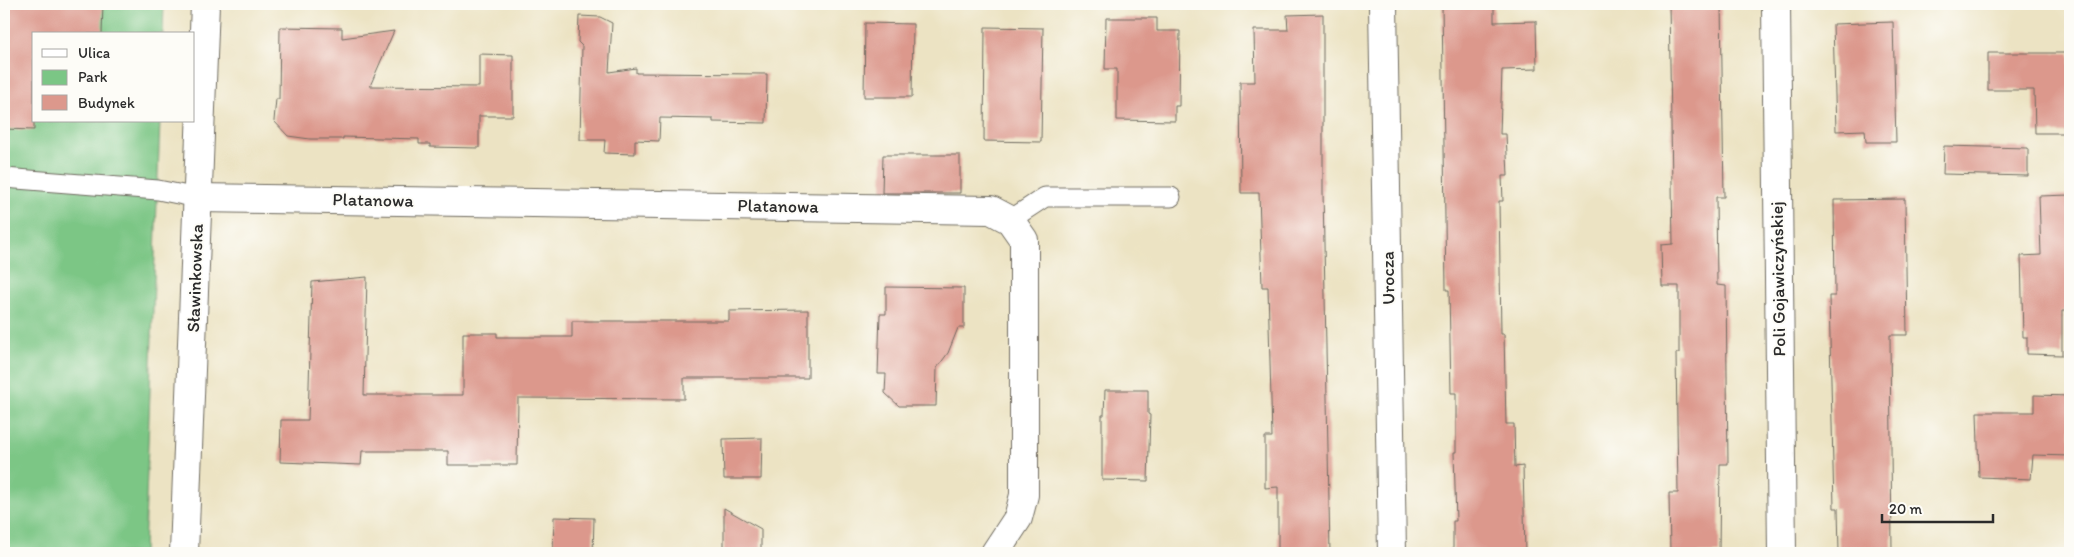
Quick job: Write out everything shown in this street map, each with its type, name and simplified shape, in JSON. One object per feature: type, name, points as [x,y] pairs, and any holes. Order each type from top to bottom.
[{"type":"street","name":"Sławinkowska","points":[[184,553],[205,4]]},
{"type":"street","name":"Urocza","points":[[1383,4],[1392,553]]},
{"type":"street","name":"Poli Gojawiczyńskiej","points":[[1776,4],[1782,553]]},
{"type":"street","name":"Platanowa","points":[[198,198],[990,210],[1010,220]]},
{"type":"street","points":[[995,553],[1018,518],[1024,495],[1024,240],[1010,220]]},
{"type":"lane","points":[[4,178],[158,190],[198,198]]},
{"type":"lane","points":[[1010,220],[1045,197],[1171,197]]},
{"type":"green space","points":[[4,4],[164,4],[163,32],[32,32],[32,122],[160,122],[144,553],[4,553]]},
{"type":"building","points":[[4,4],[103,4],[102,32],[32,32],[32,122],[34,122],[34,130],[4,129]]},
{"type":"building","points":[[1442,4],[1494,4],[1494,22],[1536,21],[1537,69],[1502,70],[1500,134],[1506,134],[1508,176],[1502,176],[1503,201],[1499,201],[1501,334],[1504,334],[1506,424],[1514,424],[1515,467],[1523,466],[1525,553],[1453,553],[1453,521],[1456,521],[1454,452],[1456,452],[1456,393],[1451,393],[1449,290],[1446,290]]},
{"type":"building","points":[[1669,4],[1721,4],[1724,197],[1716,197],[1717,285],[1726,286],[1728,464],[1720,464],[1719,553],[1670,553],[1669,493],[1678,493],[1676,353],[1679,353],[1679,286],[1662,286],[1661,245],[1673,244]]},
{"type":"building","points":[[1323,14],[1323,192],[1330,553],[1278,553],[1278,487],[1265,488],[1265,437],[1272,437],[1268,287],[1262,287],[1259,193],[1241,193],[1240,82],[1255,82],[1254,30],[1288,30],[1287,15]]},
{"type":"building","points":[[579,16],[600,17],[612,23],[609,72],[636,68],[636,73],[767,74],[766,123],[660,118],[659,141],[635,140],[635,154],[604,153],[605,140],[580,140],[582,46],[578,42]]},
{"type":"building","points":[[1106,18],[1157,18],[1157,31],[1180,31],[1179,106],[1175,106],[1175,121],[1117,120],[1117,69],[1105,69]]},
{"type":"building","points":[[1893,22],[1896,142],[1866,142],[1865,130],[1836,131],[1833,24]]},
{"type":"building","points":[[865,23],[913,24],[912,97],[864,97]]},
{"type":"building","points":[[280,27],[342,28],[342,38],[394,31],[370,86],[479,87],[479,54],[513,55],[513,116],[479,116],[479,148],[430,147],[430,144],[419,144],[419,139],[343,137],[343,139],[310,139],[288,136],[274,121],[276,99],[279,99]]},
{"type":"building","points":[[985,27],[1043,28],[1041,142],[984,141]]},
{"type":"building","points":[[1988,53],[2070,53],[2070,133],[2035,133],[2034,90],[1988,90]]},
{"type":"building","points":[[1944,146],[2028,148],[2028,176],[1943,174]]},
{"type":"building","points":[[883,155],[960,155],[960,193],[882,193]]},
{"type":"building","points":[[2070,195],[2070,315],[2068,311],[2062,311],[2062,355],[2027,354],[2027,337],[2023,337],[2021,256],[2041,255],[2039,196]]},
{"type":"building","points":[[1905,199],[1907,335],[1890,335],[1892,553],[1839,553],[1838,508],[1834,508],[1829,296],[1835,296],[1834,200]]},
{"type":"building","points":[[367,277],[364,395],[463,395],[463,333],[497,333],[497,337],[572,337],[572,321],[729,321],[729,311],[808,310],[808,378],[684,378],[684,399],[518,398],[517,465],[448,465],[448,451],[362,451],[361,465],[280,462],[281,420],[308,420],[312,282]]},
{"type":"building","points":[[886,287],[964,288],[964,328],[958,328],[948,353],[937,368],[936,406],[899,406],[885,393],[886,374],[878,374],[880,314],[886,314]]},
{"type":"building","points":[[1105,390],[1148,390],[1148,414],[1150,415],[1148,481],[1102,480],[1102,415],[1104,415]]},
{"type":"building","points":[[2034,395],[2070,396],[2070,456],[2033,455],[2031,479],[1979,477],[1977,412],[2034,412]]},
{"type":"building","points":[[762,438],[761,479],[724,479],[723,439]]},
{"type":"building","points":[[724,508],[761,529],[761,553],[724,553]]},
{"type":"building","points":[[554,517],[594,518],[593,553],[553,553]]}]
